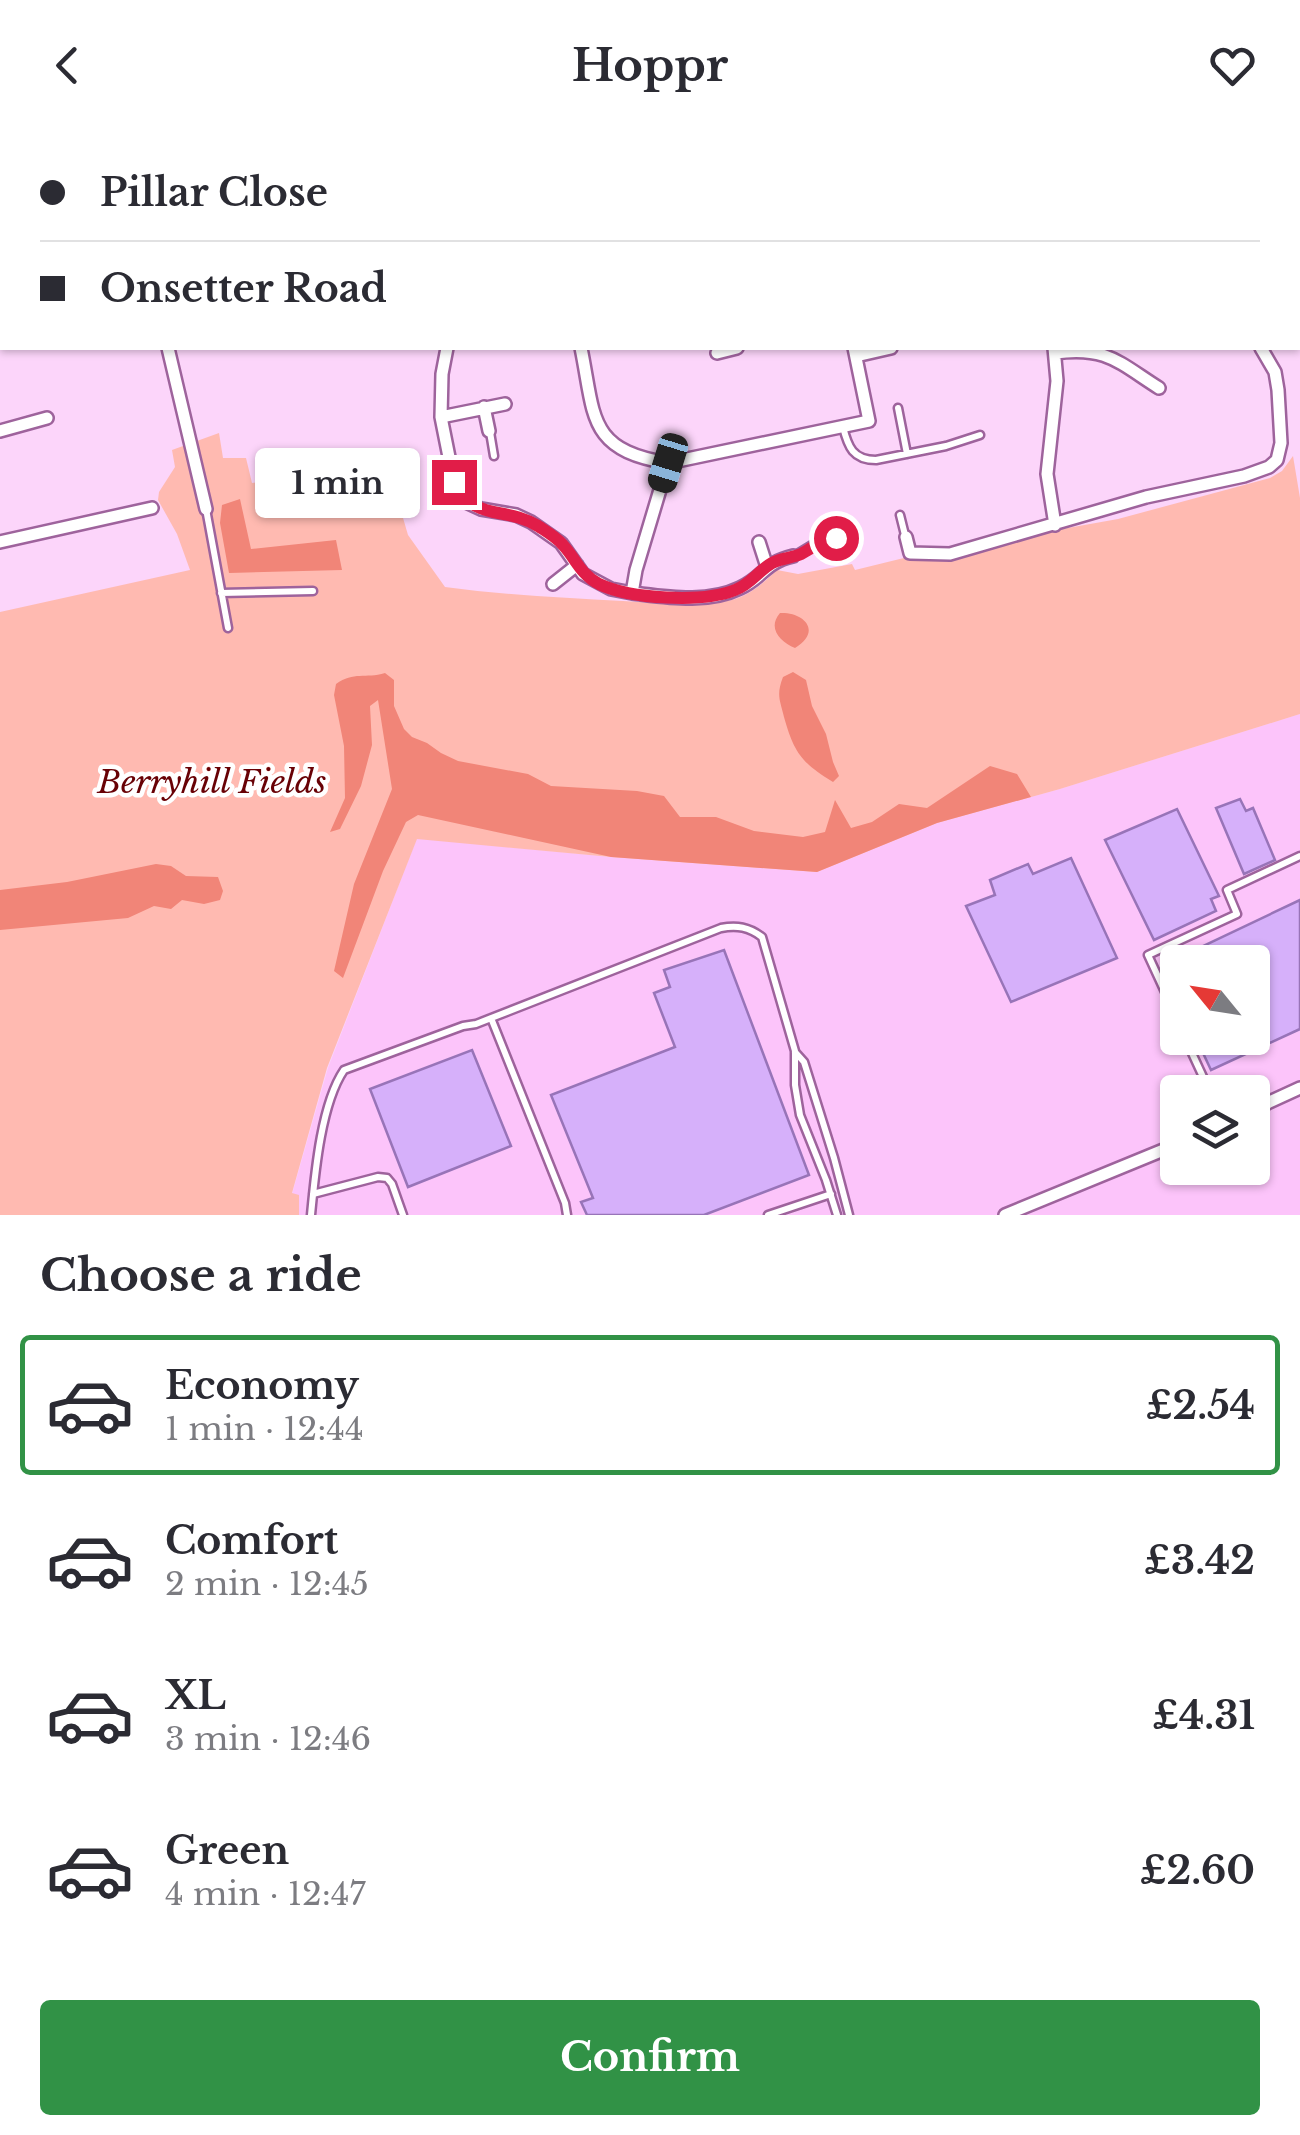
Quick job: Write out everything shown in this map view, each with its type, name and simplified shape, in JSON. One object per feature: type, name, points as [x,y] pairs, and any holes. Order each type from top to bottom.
[{"type":"street","points":[[168,350],[206,509]]},
{"type":"street","points":[[447,350],[441,418],[454,482],[468,502],[481,509],[532,522],[561,543],[576,566],[596,582],[632,593],[716,596],[737,590],[776,560],[793,556]]},
{"type":"street","points":[[581,350],[596,423],[604,437],[641,458],[668,463],[869,420],[855,352]]},
{"type":"street","points":[[717,353],[728,350]]},
{"type":"street","points":[[1055,525],[1047,474],[1057,381],[1054,350],[1094,351],[1159,388]]},
{"type":"street","points":[[906,537],[904,553],[950,554],[1146,497],[1244,476],[1268,467],[1277,460],[1281,444],[1276,372],[1262,350]]},
{"type":"street","points":[[441,418],[505,404]]},
{"type":"street","points":[[484,408],[489,431]]},
{"type":"street","points":[[0,431],[47,418]]},
{"type":"street","points":[[632,593],[668,463]]},
{"type":"street","points":[[0,542],[152,508]]},
{"type":"street","points":[[760,542],[766,567]]},
{"type":"street","points":[[553,584],[576,566]]},
{"type":"street","points":[[1270,1102],[1300,1088]]},
{"type":"street","points":[[1005,1215],[1160,1151]]},
{"type":"lane","points":[[898,408],[907,454]]},
{"type":"lane","points":[[843,426],[851,451],[858,457],[876,460],[980,435]]},
{"type":"lane","points":[[489,431],[494,456]]},
{"type":"lane","points":[[206,509],[228,628]]},
{"type":"lane","points":[[900,515],[906,537]]},
{"type":"lane","points":[[793,556],[817,542],[836,538]]},
{"type":"lane","points":[[221,593],[314,591]]},
{"type":"lane","points":[[1170,945],[1237,914],[1227,890],[1300,856]]},
{"type":"lane","points":[[311,1215],[330,1100],[344,1070],[734,926],[752,929],[762,937],[794,1050],[797,1102],[837,1215]]},
{"type":"lane","points":[[1160,949],[1148,955],[1160,981]]},
{"type":"lane","points":[[492,1018],[567,1215]]},
{"type":"lane","points":[[794,1050],[804,1062],[849,1215]]},
{"type":"lane","points":[[313,1194],[386,1178],[403,1215]]},
{"type":"lane","points":[[768,1215],[830,1194]]},
{"type":"shaded area","points":[[240,499],[251,549],[336,540],[342,570],[229,573],[220,523],[222,505]]},
{"type":"shaded area","points":[[780,613],[797,616],[807,624],[808,636],[795,648],[777,634],[775,624]]},
{"type":"shaded area","points":[[793,672],[806,680],[812,706],[826,734],[839,776],[833,782],[801,756],[788,729],[779,693],[783,677]]},
{"type":"shaded area","points":[[385,673],[394,680],[394,706],[404,729],[441,753],[458,761],[528,774],[551,786],[664,796],[680,817],[716,817],[754,831],[803,837],[825,832],[835,800],[851,828],[872,822],[899,804],[927,808],[990,766],[1017,774],[1031,797],[937,823],[817,872],[611,857],[418,815],[406,822],[383,871],[343,978],[334,971],[354,884],[392,789],[378,700],[370,706],[372,745],[361,786],[340,829],[330,832],[345,798],[344,746],[334,695],[336,684],[342,680]]},
{"type":"shaded area","points":[[1300,714],[1300,1215],[299,1215],[299,1196],[292,1194],[328,1068],[417,838],[817,872],[937,823]]},
{"type":"shaded area","points":[[156,864],[171,866],[186,876],[218,877],[223,891],[220,900],[204,904],[182,900],[171,909],[154,906],[128,918],[0,930],[0,890],[67,882]]},
{"type":"green space","name":"Berryhill Fields","points":[[219,433],[223,458],[246,458],[252,483],[387,463],[408,535],[445,587],[678,605],[739,598],[777,570],[798,574],[852,564],[855,570],[1118,519],[1270,478],[1282,471],[1293,456],[1300,498],[1300,714],[937,823],[817,872],[417,839],[327,1068],[292,1193],[299,1195],[299,1215],[0,1215],[0,612],[190,570],[177,534],[158,500],[159,492],[175,467],[172,450]]},
{"type":"building","points":[[1240,799],[1246,811],[1253,808],[1275,860],[1244,874],[1216,808]]},
{"type":"building","points":[[1177,809],[1219,896],[1211,899],[1216,911],[1154,940],[1105,840]]},
{"type":"building","points":[[1071,858],[1117,958],[1011,1002],[966,906],[995,895],[990,880],[1028,864],[1033,874]]},
{"type":"building","points":[[1300,900],[1300,1029],[1270,1043],[1270,945],[1205,945]]},
{"type":"building","points":[[724,950],[809,1175],[704,1215],[587,1215],[581,1202],[593,1198],[551,1095],[675,1047],[654,993],[670,987],[664,970]]},
{"type":"building","points":[[472,1050],[511,1146],[408,1187],[370,1089]]},
{"type":"building","points":[[1204,1055],[1244,1055],[1211,1070]]},
{"type":"route","points":[[454,482],[468,502],[481,509],[516,515],[547,532],[561,543],[583,574],[611,589],[632,593],[716,596],[752,582],[776,560],[799,555],[817,542],[836,538]]}]
